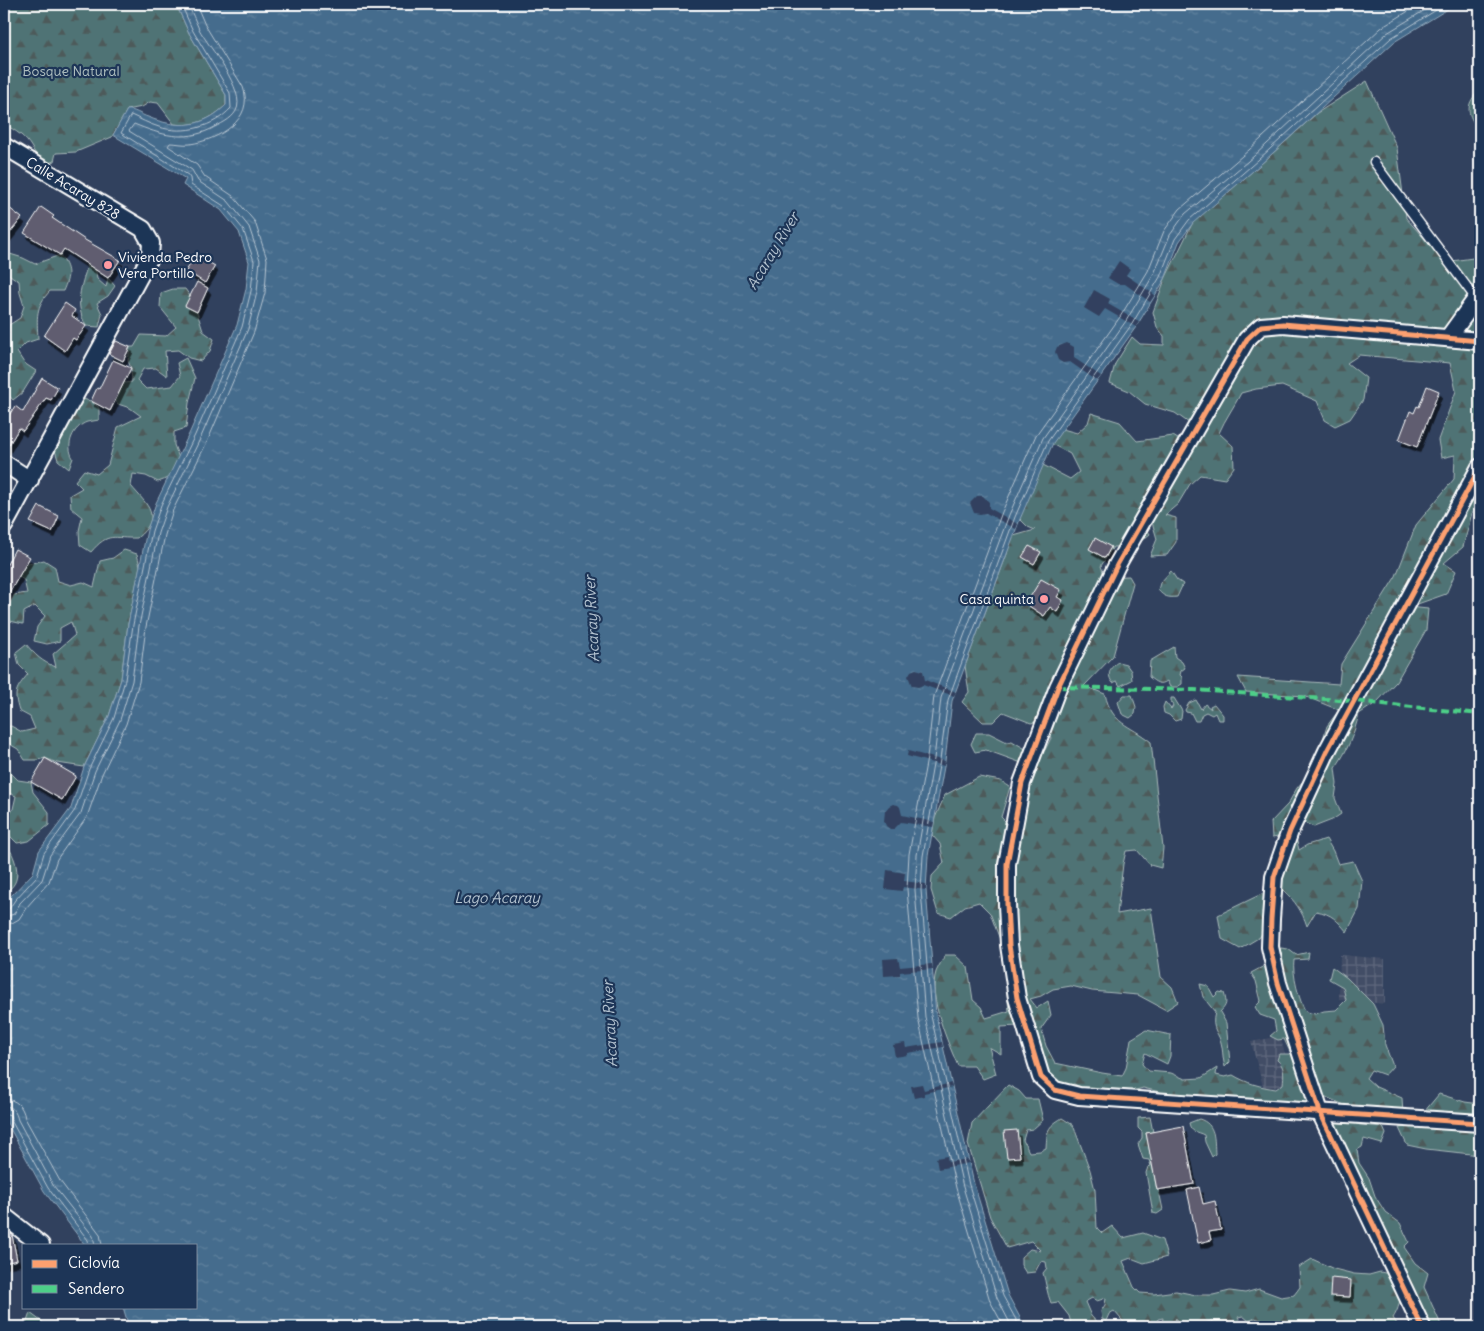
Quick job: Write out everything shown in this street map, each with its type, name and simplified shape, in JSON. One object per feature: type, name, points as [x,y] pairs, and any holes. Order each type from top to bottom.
[{"type":"street","name":"Calle Acaray 828","points":[[4,146],[143,229],[151,243],[150,258],[30,480]]},
{"type":"street","points":[[1448,338],[1478,298]]},
{"type":"street","points":[[1480,341],[1283,324],[1261,326],[1247,339],[1117,565],[1058,687],[1022,784],[1007,864],[1009,945],[1017,998],[1041,1077],[1055,1090],[1078,1096],[1480,1123]]},
{"type":"street","points":[[4,463],[30,480],[4,526]]},
{"type":"street","points":[[1422,1327],[1320,1112],[1278,983],[1270,947],[1274,877],[1290,831],[1328,751],[1480,467]]},
{"type":"street","points":[[4,1216],[39,1244]]},
{"type":"lane","points":[[1374,162],[1478,298]]},
{"type":"shaded area","points":[[1340,955],[1385,959],[1385,1004],[1339,999]]},
{"type":"shaded area","points":[[1280,1036],[1293,1083],[1264,1090],[1251,1042]]},
{"type":"green space","name":"Bosque Natural","points":[[4,4],[176,4],[189,33],[226,95],[226,105],[209,118],[196,123],[181,125],[174,124],[158,103],[150,102],[142,107],[127,110],[112,137],[76,152],[56,153],[54,161],[43,165],[26,140],[4,124]]},
{"type":"green space","points":[[1367,81],[1397,148],[1406,218],[1445,262],[1480,257],[1480,483],[1463,547],[1444,563],[1456,571],[1446,594],[1409,607],[1428,609],[1426,630],[1396,682],[1376,703],[1359,714],[1350,742],[1335,768],[1337,784],[1335,798],[1341,814],[1332,820],[1314,827],[1291,817],[1299,850],[1307,845],[1326,839],[1338,864],[1353,861],[1362,881],[1359,909],[1347,932],[1334,918],[1316,911],[1307,926],[1298,906],[1283,890],[1260,937],[1240,949],[1222,939],[1218,915],[1272,889],[1291,835],[1272,838],[1271,822],[1288,804],[1297,788],[1314,768],[1327,726],[1339,710],[1304,696],[1246,692],[1238,677],[1339,684],[1341,664],[1396,576],[1416,525],[1454,479],[1455,455],[1441,458],[1438,440],[1456,391],[1450,363],[1359,355],[1347,363],[1366,378],[1363,400],[1350,419],[1335,426],[1325,420],[1317,401],[1282,386],[1241,393],[1219,433],[1233,446],[1234,467],[1225,479],[1200,475],[1190,484],[1178,504],[1165,515],[1176,518],[1176,542],[1167,555],[1150,556],[1157,539],[1152,522],[1143,524],[1150,534],[1133,545],[1113,547],[1101,566],[1105,577],[1129,576],[1133,583],[1113,656],[1084,686],[1105,694],[1112,712],[1117,718],[1151,742],[1163,848],[1161,868],[1150,865],[1137,850],[1126,851],[1117,914],[1151,908],[1161,977],[1172,987],[1178,1002],[1166,1010],[1138,995],[1092,991],[1071,986],[1053,989],[1041,996],[1030,999],[1037,1008],[1048,1001],[1051,1015],[1041,1029],[1046,1046],[1055,1063],[1122,1076],[1126,1068],[1131,1039],[1146,1030],[1171,1035],[1170,1056],[1167,1064],[1145,1053],[1142,1064],[1148,1071],[1171,1073],[1185,1079],[1201,1078],[1217,1068],[1216,1075],[1225,1077],[1233,1075],[1254,1084],[1276,1089],[1283,1084],[1284,1074],[1280,1062],[1277,1060],[1279,1054],[1291,1054],[1284,1039],[1278,1040],[1270,1036],[1276,1031],[1274,1020],[1260,1015],[1255,1007],[1261,1001],[1256,981],[1251,973],[1268,964],[1281,948],[1288,949],[1296,955],[1309,952],[1308,959],[1294,960],[1297,987],[1306,1012],[1315,1014],[1336,1010],[1346,1000],[1343,987],[1329,979],[1332,967],[1347,978],[1373,1004],[1383,1025],[1385,1045],[1393,1066],[1385,1075],[1371,1070],[1366,1078],[1376,1087],[1402,1098],[1403,1114],[1361,1112],[1328,1098],[1305,1085],[1308,1103],[1281,1107],[1236,1098],[1235,1102],[1184,1103],[1160,1092],[1143,1088],[1126,1093],[1090,1091],[1074,1084],[1059,1087],[1045,1082],[1018,1026],[1001,1027],[1001,1054],[989,1047],[996,1074],[983,1079],[974,1066],[958,1066],[940,1020],[934,983],[936,972],[945,955],[955,955],[968,967],[973,1000],[981,1007],[986,1018],[1009,1011],[1002,945],[990,913],[979,902],[965,906],[951,917],[938,913],[931,890],[932,876],[944,863],[940,844],[932,835],[935,818],[945,795],[979,777],[1001,781],[1010,787],[1001,817],[1009,825],[1027,776],[1019,762],[986,750],[975,752],[971,744],[976,733],[989,733],[1007,742],[1012,741],[1034,754],[1045,750],[1051,738],[1043,720],[1031,723],[1003,712],[993,722],[983,722],[962,702],[969,692],[965,666],[1007,554],[1010,537],[1035,530],[1028,527],[1015,514],[1043,465],[1070,479],[1079,472],[1070,454],[1048,442],[1059,428],[1077,433],[1088,423],[1091,413],[1120,422],[1137,441],[1173,436],[1189,446],[1203,416],[1189,423],[1175,413],[1145,404],[1129,391],[1110,383],[1115,364],[1132,337],[1140,344],[1164,345],[1164,336],[1157,327],[1153,312],[1165,279],[1193,222],[1317,113]]},
{"type":"green space","points":[[1480,92],[1480,124],[1474,123],[1469,111],[1470,103]]},
{"type":"green space","points":[[10,254],[35,264],[60,255],[66,264],[68,272],[63,291],[50,291],[39,307],[37,318],[38,339],[26,343],[17,352],[24,363],[36,371],[23,392],[13,400],[4,390],[8,378],[4,374],[4,340],[6,339],[9,325],[20,318],[24,306],[19,281],[9,275],[5,267],[4,259]]},
{"type":"green space","points":[[88,264],[96,271],[97,279],[106,287],[108,278],[115,286],[108,296],[97,303],[102,314],[99,327],[86,326],[80,310],[80,295]]},
{"type":"green space","points":[[173,289],[185,289],[193,300],[203,331],[214,339],[210,351],[201,361],[189,358],[178,350],[165,351],[167,376],[156,368],[143,369],[137,380],[146,389],[172,386],[180,376],[177,363],[186,358],[195,378],[186,428],[174,432],[174,445],[179,458],[169,478],[158,482],[146,476],[133,474],[131,486],[143,499],[150,511],[151,517],[145,530],[137,538],[117,537],[102,541],[91,552],[80,545],[79,531],[82,517],[71,508],[70,495],[82,488],[75,481],[84,470],[97,474],[108,465],[118,427],[141,416],[130,408],[118,404],[110,394],[111,381],[132,382],[131,368],[128,361],[130,347],[134,347],[141,335],[166,336],[176,327],[160,307],[161,293]]},
{"type":"green space","points":[[78,398],[91,401],[99,408],[99,420],[82,424],[74,432],[70,442],[73,458],[69,469],[58,460],[54,447],[63,435],[70,409]]},
{"type":"green space","points":[[124,550],[137,554],[140,566],[128,624],[121,679],[109,716],[84,767],[57,763],[45,758],[25,760],[18,749],[6,742],[4,743],[4,727],[11,726],[22,732],[35,729],[30,717],[19,711],[17,705],[17,691],[28,674],[19,665],[16,652],[26,644],[39,658],[56,667],[53,654],[75,635],[71,622],[60,628],[60,641],[47,644],[34,641],[37,627],[45,616],[35,606],[24,612],[23,624],[10,621],[8,607],[14,595],[27,593],[24,580],[13,573],[16,561],[28,564],[44,560],[55,567],[58,581],[71,585],[83,582],[94,587],[100,561],[113,558]]},
{"type":"green space","points":[[1171,571],[1177,580],[1183,584],[1177,597],[1166,596],[1158,590],[1160,583]]},
{"type":"green space","points":[[1174,647],[1175,657],[1182,662],[1185,668],[1181,671],[1180,675],[1182,677],[1182,684],[1177,687],[1170,687],[1167,681],[1155,682],[1149,677],[1150,661]]},
{"type":"green space","points":[[1118,662],[1126,664],[1131,671],[1132,680],[1120,686],[1117,681],[1113,683],[1109,674],[1113,666]]},
{"type":"green space","points":[[1124,695],[1132,695],[1136,707],[1135,714],[1130,718],[1122,714],[1118,702]]},
{"type":"green space","points":[[1171,698],[1174,698],[1182,711],[1181,719],[1175,721],[1164,713],[1163,707],[1165,702],[1171,709],[1173,706]]},
{"type":"green space","points":[[1196,700],[1201,709],[1205,704],[1211,709],[1210,706],[1214,704],[1223,715],[1223,720],[1218,720],[1215,713],[1212,715],[1206,712],[1202,714],[1199,721],[1195,721],[1191,713],[1185,710],[1189,703]]},
{"type":"green space","points":[[4,766],[18,780],[31,782],[33,792],[49,812],[49,825],[29,841],[17,843],[7,833],[6,821],[13,809],[16,796],[4,791]]},
{"type":"green space","points":[[4,844],[7,845],[16,863],[17,877],[11,888],[4,892]]},
{"type":"green space","points":[[1200,984],[1208,986],[1214,997],[1219,992],[1224,993],[1226,999],[1226,1004],[1220,1012],[1226,1023],[1230,1062],[1225,1067],[1221,1042],[1214,1027],[1215,1012],[1203,997]]},
{"type":"green space","points":[[1008,1085],[1019,1091],[1026,1099],[1038,1099],[1043,1120],[1033,1129],[1026,1130],[1023,1140],[1029,1152],[1040,1151],[1046,1148],[1049,1130],[1053,1124],[1062,1118],[1073,1125],[1090,1170],[1095,1190],[1097,1228],[1102,1233],[1112,1226],[1123,1238],[1143,1233],[1162,1240],[1167,1257],[1144,1263],[1131,1258],[1123,1261],[1134,1287],[1140,1293],[1154,1294],[1176,1291],[1196,1295],[1213,1295],[1230,1291],[1245,1293],[1259,1289],[1281,1297],[1294,1295],[1300,1287],[1299,1267],[1312,1259],[1334,1269],[1354,1274],[1369,1275],[1380,1272],[1395,1275],[1400,1297],[1393,1318],[1399,1327],[1272,1327],[1274,1324],[1255,1318],[1249,1321],[1243,1316],[1238,1317],[1244,1327],[1211,1327],[1212,1320],[1205,1324],[1205,1327],[1194,1327],[1195,1325],[1192,1325],[1177,1327],[1176,1318],[1173,1326],[1164,1327],[1162,1324],[1163,1318],[1158,1319],[1156,1324],[1151,1321],[1145,1327],[1128,1327],[1114,1311],[1109,1314],[1106,1321],[1102,1319],[1101,1311],[1105,1305],[1106,1298],[1097,1301],[1092,1298],[1085,1302],[1091,1316],[1101,1327],[1072,1327],[1069,1316],[1058,1302],[1051,1303],[1048,1296],[1043,1273],[1047,1268],[1046,1262],[1041,1261],[1035,1272],[1026,1273],[1021,1265],[1021,1257],[1030,1249],[1041,1251],[1031,1241],[1007,1248],[990,1217],[968,1144],[972,1123]]},
{"type":"green space","points":[[1439,1094],[1465,1102],[1480,1104],[1480,1155],[1407,1145],[1399,1128],[1428,1124],[1424,1112]]},
{"type":"green space","points":[[1150,1117],[1153,1132],[1146,1133],[1157,1190],[1159,1191],[1163,1210],[1157,1214],[1153,1213],[1146,1173],[1148,1167],[1151,1166],[1149,1160],[1143,1159],[1138,1144],[1142,1138],[1142,1132],[1138,1128],[1138,1118]]},
{"type":"green space","points":[[1199,1119],[1209,1124],[1213,1133],[1215,1154],[1212,1157],[1204,1135],[1191,1129],[1189,1123]]},
{"type":"green space","points":[[1345,1120],[1360,1125],[1383,1127],[1386,1134],[1382,1144],[1364,1139],[1362,1147],[1357,1150],[1359,1163],[1369,1178],[1375,1196],[1385,1212],[1400,1223],[1409,1242],[1404,1247],[1415,1263],[1428,1273],[1424,1287],[1442,1327],[1426,1327],[1414,1291],[1399,1263],[1334,1122]]},
{"type":"green space","points":[[30,1313],[49,1327],[25,1327]]},
{"type":"water","name":"Lago Acaray","points":[[176,4],[1456,4],[1394,42],[1261,164],[1193,223],[1179,242],[1165,279],[1136,327],[1053,443],[1020,519],[952,701],[945,761],[928,856],[926,890],[936,1015],[974,1184],[1008,1295],[1025,1327],[129,1327],[123,1308],[198,1308],[198,1244],[84,1244],[44,1191],[7,1123],[4,1102],[4,910],[10,897],[33,873],[39,851],[71,808],[84,767],[109,716],[121,679],[128,624],[147,530],[156,503],[190,432],[237,325],[246,289],[249,262],[239,232],[221,210],[183,185],[186,179],[113,135],[127,110],[132,110],[159,121],[179,125],[199,122],[217,113],[226,105],[226,95],[189,33]]},
{"type":"pier","points":[[1119,261],[1130,269],[1126,275],[1155,295],[1150,302],[1125,284],[1118,284],[1108,278]]},
{"type":"pier","points":[[1094,290],[1110,299],[1108,304],[1139,322],[1136,327],[1105,309],[1099,317],[1084,308]]},
{"type":"pier","points":[[1067,343],[1074,347],[1074,358],[1101,376],[1097,381],[1070,362],[1063,363],[1058,360],[1055,352],[1057,347]]},
{"type":"pier","points":[[977,496],[983,496],[989,502],[989,508],[1018,524],[1016,529],[986,513],[974,513],[970,503]]},
{"type":"pier","points":[[916,669],[923,671],[925,680],[956,692],[954,696],[923,685],[918,687],[912,686],[908,676],[911,671]]},
{"type":"pier","points":[[908,751],[945,761],[944,766],[907,756]]},
{"type":"pier","points":[[893,804],[900,807],[902,815],[934,822],[933,827],[901,822],[894,829],[890,829],[884,821],[885,811]]},
{"type":"pier","points":[[887,870],[905,873],[904,881],[926,884],[926,890],[903,887],[902,891],[885,889]]},
{"type":"pier","points":[[898,958],[900,967],[932,964],[933,969],[900,972],[900,975],[884,976],[883,959]]},
{"type":"pier","points":[[942,1042],[943,1047],[895,1057],[893,1045],[905,1043],[906,1048]]},
{"type":"pier","points":[[951,1083],[952,1087],[924,1093],[924,1096],[914,1098],[911,1086],[922,1084],[924,1090]]},
{"type":"pier","points":[[947,1156],[948,1162],[968,1159],[969,1163],[938,1169],[936,1158]]},
{"type":"building","points":[[4,204],[22,218],[4,240]]},
{"type":"building","points":[[41,207],[54,216],[52,218],[120,260],[108,278],[64,249],[60,255],[24,233]]},
{"type":"building","points":[[196,255],[215,266],[205,283],[186,271]]},
{"type":"building","points":[[197,282],[208,288],[197,312],[185,306]]},
{"type":"building","points":[[65,303],[75,310],[72,316],[86,326],[76,340],[73,338],[65,351],[44,336]]},
{"type":"building","points":[[116,341],[130,347],[123,361],[109,354]]},
{"type":"building","points":[[113,360],[131,368],[110,411],[91,401]]},
{"type":"building","points":[[42,378],[58,388],[51,400],[46,398],[23,431],[19,428],[4,453],[4,423],[15,406],[23,412]]},
{"type":"building","points":[[1427,386],[1439,391],[1417,447],[1399,440],[1410,411],[1414,413],[1417,406],[1419,407]]},
{"type":"building","points":[[39,506],[59,516],[52,532],[30,522]]},
{"type":"building","points":[[1095,538],[1111,547],[1105,558],[1089,549]]},
{"type":"building","points":[[1029,546],[1041,552],[1034,564],[1022,557]]},
{"type":"building","points":[[15,549],[30,557],[4,602],[4,570]]},
{"type":"building","name":"Casa quinta","points":[[1041,579],[1061,590],[1057,597],[1063,600],[1057,612],[1050,607],[1044,616],[1026,604]]},
{"type":"building","points":[[45,758],[76,776],[62,800],[31,782]]},
{"type":"building","points":[[1183,1126],[1194,1184],[1157,1190],[1146,1133]]},
{"type":"building","points":[[1017,1130],[1020,1157],[1007,1158],[1004,1131]]},
{"type":"building","points":[[1199,1187],[1203,1204],[1215,1201],[1221,1230],[1209,1232],[1211,1240],[1198,1243],[1187,1190]]},
{"type":"building","points":[[4,1229],[12,1235],[17,1260],[4,1263]]},
{"type":"building","points":[[1331,1278],[1351,1280],[1350,1297],[1330,1296]]},
{"type":"marked path","points":[[1058,687],[1194,690],[1354,701],[1480,714]]},
{"type":"cycle path","points":[[1480,341],[1283,324],[1261,326],[1247,339],[1117,565],[1058,687],[1022,783],[1007,864],[1009,945],[1017,998],[1041,1077],[1055,1090],[1079,1096],[1480,1123]]},
{"type":"cycle path","points":[[1422,1327],[1320,1112],[1278,983],[1270,947],[1271,919],[1274,877],[1290,831],[1327,751],[1480,467]]},
{"type":"place","name":"Vivienda Pedro Vera Portillo","points":[[108,265]]},
{"type":"place","name":"Casa quinta","points":[[1044,599]]},
{"type":"water label","name":"Acaray River","points":[[773,251]]},
{"type":"water label","name":"Acaray River","points":[[592,619]]},
{"type":"water label","name":"Acaray River","points":[[610,1024]]}]
